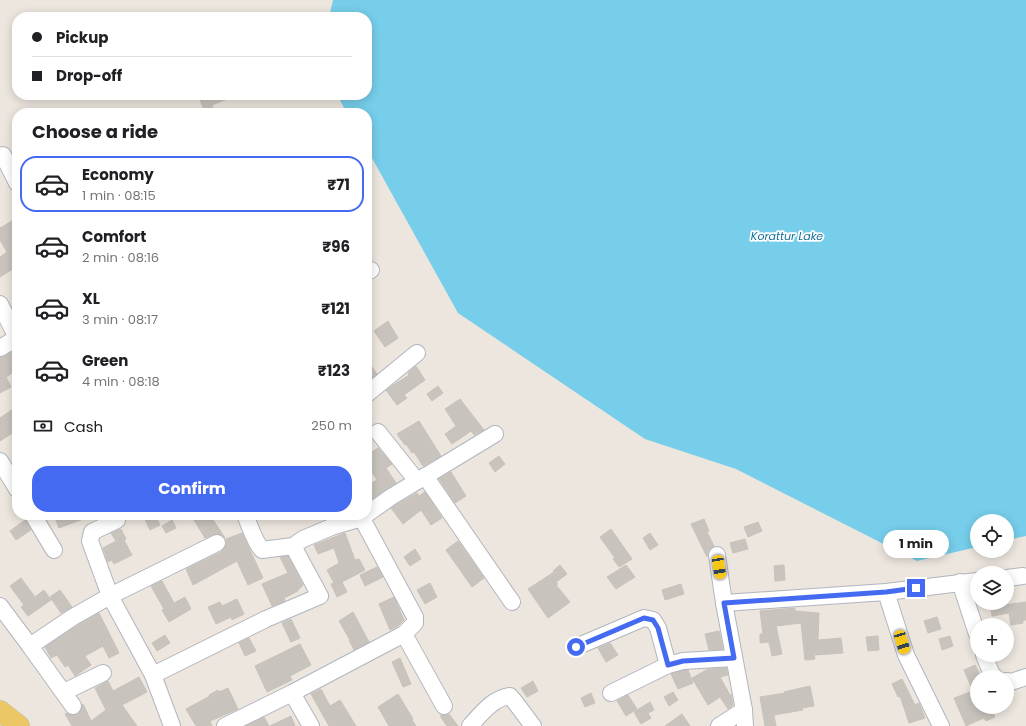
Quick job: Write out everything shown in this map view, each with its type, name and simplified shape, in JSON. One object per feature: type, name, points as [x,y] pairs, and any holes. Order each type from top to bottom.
[{"type":"main road","points":[[0,711],[18,726]]},
{"type":"street","points":[[3,155],[12,172]]},
{"type":"street","points":[[0,304],[12,328]]},
{"type":"street","points":[[0,348],[12,341]]},
{"type":"street","points":[[372,390],[417,353]]},
{"type":"street","points":[[378,432],[421,479],[512,602]]},
{"type":"street","points":[[372,510],[494,434]]},
{"type":"street","points":[[0,461],[12,481]]},
{"type":"street","points":[[36,520],[54,550]]},
{"type":"street","points":[[117,520],[92,532],[90,541],[110,596],[153,675],[172,726]]},
{"type":"street","points":[[247,520],[256,544],[262,550],[293,546],[303,539],[350,520]]},
{"type":"street","points":[[225,726],[292,693],[404,634],[415,623],[415,617],[366,520]]},
{"type":"street","points":[[30,646],[73,617],[110,596],[217,542]]},
{"type":"street","points":[[153,675],[266,619],[320,596],[293,546]]},
{"type":"street","points":[[717,555],[724,603],[744,710],[744,726]]},
{"type":"street","points":[[724,603],[886,592],[970,581]]},
{"type":"street","points":[[960,582],[972,618]]},
{"type":"street","points":[[886,592],[906,655],[941,726]]},
{"type":"street","points":[[0,606],[73,706]]},
{"type":"street","points":[[576,647],[644,618],[653,620],[658,628],[668,665]]},
{"type":"street","points":[[404,634],[444,706]]},
{"type":"street","points":[[611,693],[668,665],[683,661],[734,658]]},
{"type":"street","points":[[64,692],[103,673]]},
{"type":"street","points":[[1014,681],[1026,677]]},
{"type":"street","points":[[292,693],[311,726]]},
{"type":"street","points":[[470,726],[495,701],[503,697],[510,696],[533,726]]},
{"type":"street","points":[[719,726],[744,710]]},
{"type":"water","name":"Korattur Lake","points":[[333,0],[1026,0],[1026,536],[1014,539],[1014,514],[970,514],[970,549],[917,561],[736,469],[645,439],[458,313],[372,158],[372,108],[344,108],[340,100],[372,100],[372,12],[330,12]]},
{"type":"building","points":[[200,100],[225,100],[212,105],[213,107],[203,108]]},
{"type":"building","points":[[12,221],[12,270],[0,277],[0,257],[7,252],[0,240],[0,228]]},
{"type":"building","points":[[388,321],[398,338],[385,347],[374,331]]},
{"type":"building","points":[[12,352],[12,373],[6,377],[11,387],[0,393],[0,357]]},
{"type":"building","points":[[416,366],[425,380],[404,395],[407,398],[397,405],[386,390],[409,375],[408,373]]},
{"type":"building","points":[[372,367],[377,374],[372,378]]},
{"type":"building","points":[[438,386],[443,393],[432,401],[427,394]]},
{"type":"building","points":[[460,399],[484,430],[474,435],[471,431],[452,444],[445,434],[456,426],[445,409]]},
{"type":"building","points":[[12,410],[12,433],[0,441],[0,418]]},
{"type":"building","points":[[419,421],[441,456],[423,466],[414,452],[412,453],[397,434]]},
{"type":"building","points":[[378,448],[392,464],[386,468],[396,483],[372,499],[372,483],[377,480],[372,472],[372,452]]},
{"type":"building","points":[[499,456],[505,464],[495,472],[489,463]]},
{"type":"building","points":[[451,472],[466,496],[455,503],[439,479]]},
{"type":"building","points":[[425,492],[442,518],[431,525],[421,510],[403,524],[391,508],[417,493],[419,496]]},
{"type":"building","points":[[704,519],[709,531],[707,532],[714,546],[708,551],[707,557],[691,524]]},
{"type":"building","points":[[25,520],[31,530],[16,540],[10,531]]},
{"type":"building","points":[[56,520],[80,520],[59,528]]},
{"type":"building","points":[[145,520],[158,520],[160,525],[150,530]]},
{"type":"building","points":[[172,520],[176,528],[166,533],[162,526]]},
{"type":"building","points":[[194,520],[213,520],[225,538],[222,535],[217,534],[205,538]]},
{"type":"building","points":[[758,522],[762,531],[748,537],[744,527]]},
{"type":"building","points":[[121,529],[126,539],[124,540],[132,555],[114,564],[112,560],[108,562],[103,548],[116,541],[111,533]]},
{"type":"building","points":[[611,529],[632,559],[619,567],[613,559],[615,558],[600,537]]},
{"type":"building","points":[[242,533],[263,578],[248,585],[237,561],[193,585],[186,569],[221,552],[225,548],[226,539]]},
{"type":"building","points":[[345,533],[355,560],[359,559],[365,570],[342,582],[347,592],[337,597],[331,584],[334,583],[327,570],[339,563],[334,548],[318,554],[314,545]]},
{"type":"building","points":[[650,533],[658,545],[650,550],[643,538]]},
{"type":"building","points":[[745,539],[748,549],[733,553],[730,543]]},
{"type":"building","points":[[458,541],[484,578],[472,587],[446,550]]},
{"type":"building","points":[[415,549],[421,559],[410,566],[404,557]]},
{"type":"building","points":[[288,556],[303,585],[298,591],[284,598],[285,601],[272,606],[262,584],[288,573],[280,557]]},
{"type":"building","points":[[560,565],[567,574],[556,582],[558,584],[556,585],[570,602],[548,618],[528,589],[554,572],[553,571]]},
{"type":"building","points":[[626,565],[635,577],[616,589],[607,577]]},
{"type":"building","points":[[784,565],[785,580],[775,581],[774,566]]},
{"type":"building","points":[[377,567],[383,577],[365,586],[360,575]]},
{"type":"building","points":[[21,578],[35,597],[44,590],[51,600],[28,616],[21,607],[24,605],[10,586]]},
{"type":"building","points":[[162,581],[174,603],[185,597],[191,609],[169,622],[162,610],[164,609],[151,586]]},
{"type":"building","points":[[430,583],[437,597],[425,604],[417,590]]},
{"type":"building","points":[[681,584],[684,594],[665,600],[662,590]]},
{"type":"building","points":[[60,590],[72,607],[61,613],[50,597]]},
{"type":"building","points":[[394,597],[404,620],[398,626],[390,630],[379,604]]},
{"type":"building","points":[[237,599],[244,614],[232,620],[231,617],[216,624],[208,607],[220,602],[222,606]]},
{"type":"building","points":[[1026,602],[1026,620],[1023,620],[1023,623],[1014,624],[1014,618],[1010,618],[1009,613],[992,616],[991,610],[1014,610],[1014,604]]},
{"type":"building","points":[[795,608],[795,611],[819,613],[818,640],[841,638],[843,653],[814,655],[815,659],[805,660],[801,623],[776,626],[782,654],[772,656],[769,642],[760,643],[760,634],[763,634],[760,611]]},
{"type":"building","points":[[353,612],[369,642],[354,650],[339,621]]},
{"type":"building","points":[[99,613],[119,653],[109,658],[103,646],[85,656],[91,665],[75,676],[68,665],[65,667],[57,655],[51,658],[45,647]]},
{"type":"building","points":[[937,617],[941,629],[928,633],[924,621]]},
{"type":"building","points":[[291,619],[300,638],[291,642],[282,623]]},
{"type":"building","points":[[719,631],[723,649],[709,650],[705,634]]},
{"type":"building","points":[[165,635],[170,643],[157,651],[152,643]]},
{"type":"building","points":[[878,636],[879,650],[868,651],[866,637]]},
{"type":"building","points":[[950,636],[953,646],[942,650],[939,639]]},
{"type":"building","points":[[249,638],[256,651],[245,656],[239,643]]},
{"type":"building","points":[[610,643],[618,655],[606,662],[598,648]]},
{"type":"building","points":[[300,644],[311,665],[290,676],[292,680],[267,692],[255,666]]},
{"type":"building","points":[[400,658],[411,684],[403,687],[392,662]]},
{"type":"building","points":[[975,665],[978,670],[970,670],[970,684],[964,670]]},
{"type":"building","points":[[726,668],[728,675],[720,677],[730,695],[731,694],[733,705],[728,709],[720,697],[708,705],[692,678],[708,669]]},
{"type":"building","points":[[688,670],[693,683],[678,689],[671,674]]},
{"type":"building","points":[[139,677],[147,692],[122,705],[137,726],[72,726],[65,714],[78,714],[83,704],[91,721],[106,710],[95,688],[108,681],[113,691]]},
{"type":"building","points":[[902,679],[915,705],[919,703],[925,718],[909,723],[900,696],[898,697],[892,684]]},
{"type":"building","points":[[533,681],[538,691],[527,697],[521,688]]},
{"type":"building","points":[[810,686],[814,706],[802,708],[803,710],[774,715],[776,726],[765,726],[760,697],[785,693],[784,692]]},
{"type":"building","points":[[228,688],[238,709],[210,721],[212,726],[196,726],[186,709],[218,690],[219,692]]},
{"type":"building","points":[[321,689],[330,706],[340,700],[356,726],[329,726],[311,694]]},
{"type":"building","points":[[673,692],[678,700],[669,706],[664,697]]},
{"type":"building","points":[[970,692],[970,714],[994,714],[995,717],[986,721],[984,718],[966,726],[954,698]]},
{"type":"building","points":[[591,693],[595,703],[585,707],[581,698]]},
{"type":"building","points":[[398,694],[416,726],[389,726],[378,707]]},
{"type":"building","points":[[628,695],[637,709],[626,716],[617,701]]},
{"type":"building","points":[[650,702],[654,710],[648,713],[651,718],[641,724],[634,712]]},
{"type":"building","points":[[449,714],[458,726],[447,726],[440,716]]},
{"type":"building","points":[[682,714],[690,726],[665,726]]},
{"type":"building","points":[[291,716],[295,726],[270,726]]},
{"type":"building","points":[[264,717],[269,726],[246,726]]},
{"type":"route","points":[[576,647],[644,618],[653,620],[658,628],[668,665],[683,661],[734,658],[724,603],[886,592],[916,588]]}]
